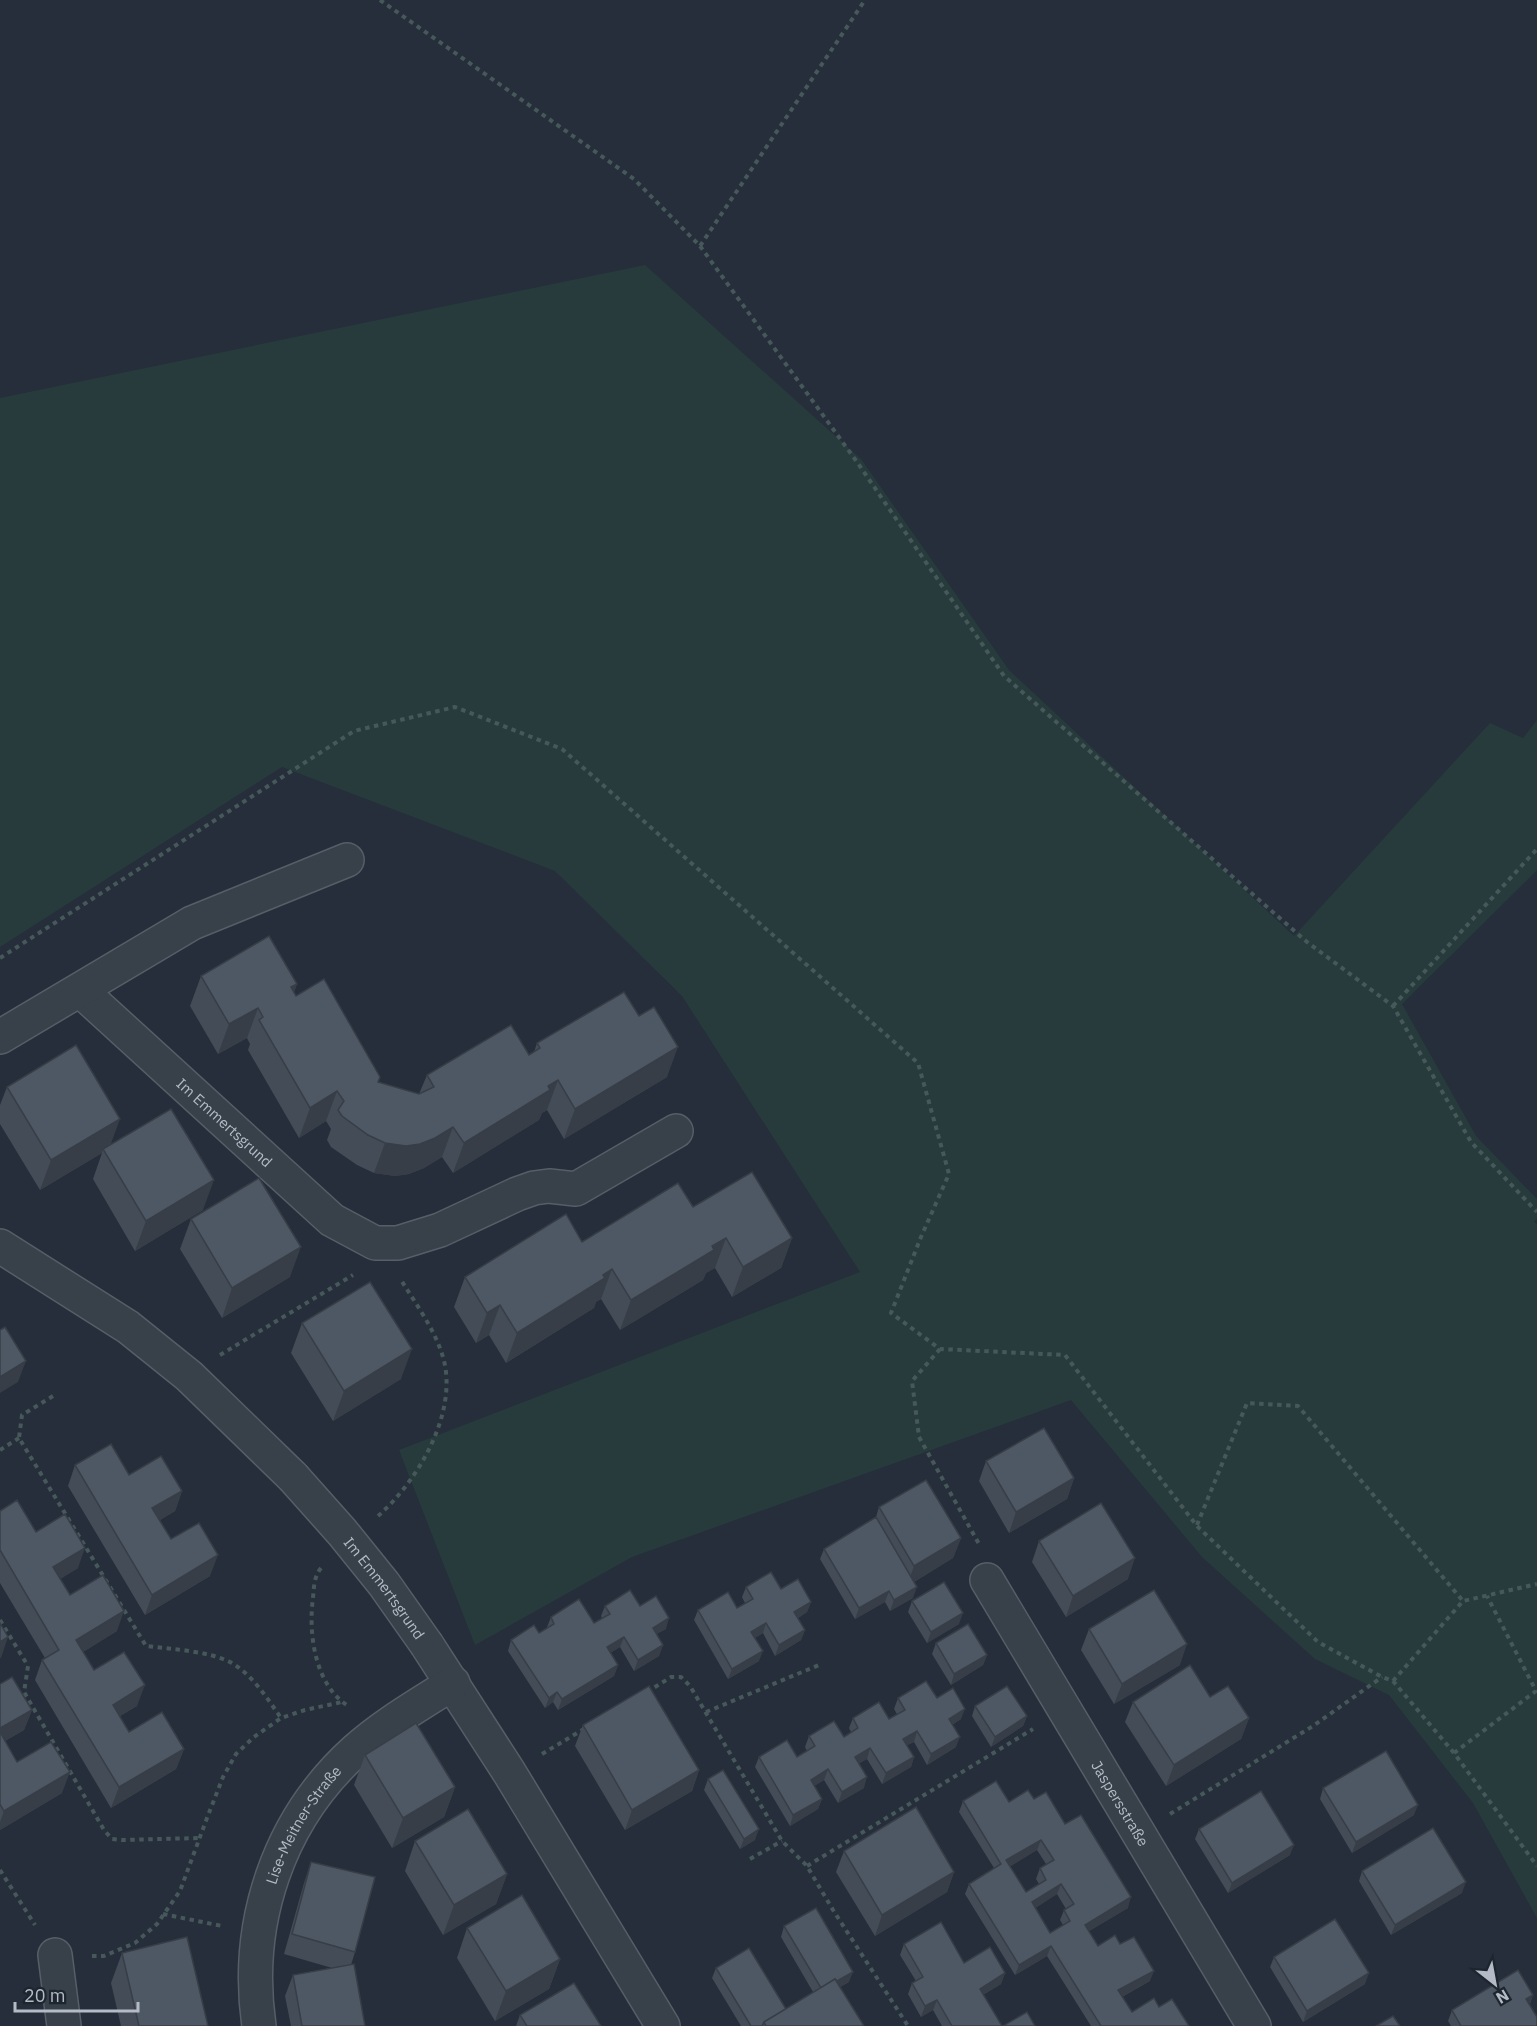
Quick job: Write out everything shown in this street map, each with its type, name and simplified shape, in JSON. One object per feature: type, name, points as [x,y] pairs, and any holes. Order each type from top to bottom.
[{"type":"street","points":[[0,1036],[192,923],[347,860]]},
{"type":"street","name":"Im Emmertsgrund","points":[[80,990],[332,1220],[368,1257]]},
{"type":"street","points":[[368,1257],[398,1243],[440,1230],[534,1188],[549,1186],[576,1189],[676,1131]]},
{"type":"street","name":"Im Emmertsgrund","points":[[0,1246],[128,1327],[189,1376],[293,1477],[342,1532],[384,1584],[453,1683],[663,2026]]},
{"type":"street","name":"Jaspersstraße","points":[[987,1580],[1254,2026]]},
{"type":"street","name":"Lise-Meitner-Straße","points":[[259,2026],[256,2011],[255,1958],[260,1915],[278,1860],[300,1815],[324,1782],[356,1750],[385,1726],[453,1683]]},
{"type":"street","points":[[55,1955],[64,2026]]},
{"type":"path","points":[[380,0],[634,179],[700,246],[857,462],[1004,676],[1307,942],[1393,1006],[1471,1142],[1537,1212]]},
{"type":"path","points":[[700,246],[865,0]]},
{"type":"path","points":[[0,958],[354,731],[455,707],[562,749],[918,1063],[949,1174],[891,1313],[940,1349],[1065,1355],[1197,1526],[1318,1642],[1393,1681],[1454,1753],[1537,1866]]},
{"type":"path","points":[[1393,1006],[1537,849]]},
{"type":"path","points":[[229,1349],[368,1257],[402,1281],[432,1331],[443,1358],[448,1391],[440,1423],[419,1468],[393,1503],[377,1517]]},
{"type":"path","points":[[940,1349],[912,1381],[919,1437],[985,1554],[987,1580]]},
{"type":"path","points":[[53,1396],[22,1415],[19,1438],[146,1646],[214,1656],[230,1662],[246,1674],[281,1718]]},
{"type":"path","points":[[1197,1526],[1247,1403],[1298,1406],[1463,1601]]},
{"type":"path","points":[[0,1449],[19,1438]]},
{"type":"path","points":[[322,1567],[315,1576],[310,1618],[315,1652],[325,1679],[342,1702],[385,1726]]},
{"type":"path","points":[[1393,1681],[1463,1601],[1537,1584]]},
{"type":"path","points":[[1454,1753],[1536,1691],[1487,1596]]},
{"type":"path","points":[[0,1620],[28,1666],[24,1692],[104,1830],[112,1839],[199,1838]]},
{"type":"path","points":[[706,1712],[819,1665]]},
{"type":"path","points":[[640,1696],[671,1677],[681,1677],[690,1686],[782,1841],[807,1866],[838,1919],[908,2026]]},
{"type":"path","points":[[1165,1817],[1313,1726],[1382,1677]]},
{"type":"path","points":[[0,1870],[55,1955],[104,1956],[135,1943],[157,1924],[180,1891],[199,1838],[236,1754],[254,1737],[281,1718],[304,1710],[342,1702]]},
{"type":"path","points":[[555,1747],[593,1724]]},
{"type":"path","points":[[807,1866],[1026,1733]]},
{"type":"path","points":[[750,1859],[782,1841]]},
{"type":"path","points":[[164,1914],[258,1933]]},
{"type":"green space","points":[[645,265],[861,459],[1009,670],[1294,936],[1490,723],[1523,738],[1537,720],[1537,870],[1402,1004],[1476,1136],[1537,1199],[1537,1219],[1534,1221],[1537,1225],[1537,1918],[1473,1803],[1389,1695],[1315,1659],[1202,1557],[1071,1400],[632,1557],[475,1645],[399,1450],[860,1272],[682,996],[555,871],[282,767],[0,947],[0,398]]},
{"type":"building","points":[[269,936],[297,984],[291,987],[296,996],[324,979],[380,1077],[378,1082],[419,1094],[434,1087],[427,1075],[511,1025],[529,1055],[540,1048],[537,1043],[624,992],[639,1016],[654,1007],[678,1047],[575,1109],[558,1080],[548,1086],[550,1090],[464,1143],[453,1127],[420,1144],[406,1146],[385,1143],[368,1135],[342,1116],[338,1110],[344,1101],[337,1091],[310,1108],[259,1020],[263,1017],[258,1008],[229,1024],[201,976]]},
{"type":"building","points":[[76,1045],[120,1119],[51,1160],[7,1087]]},
{"type":"building","points":[[171,1109],[214,1180],[146,1221],[103,1149]]},
{"type":"building","points":[[752,1172],[792,1238],[743,1267],[726,1238],[712,1246],[714,1250],[631,1300],[612,1269],[603,1275],[605,1278],[517,1333],[500,1305],[487,1313],[465,1277],[566,1214],[582,1242],[678,1183],[693,1207]]},
{"type":"building","points":[[259,1178],[301,1247],[232,1288],[191,1219]]},
{"type":"building","points":[[370,1282],[412,1349],[344,1391],[302,1323]]},
{"type":"building","points":[[5,1327],[26,1361],[0,1377],[0,1330]]},
{"type":"building","points":[[1044,1428],[1074,1478],[1016,1512],[986,1461]]},
{"type":"building","points":[[111,1444],[129,1475],[161,1456],[182,1491],[152,1508],[171,1539],[199,1523],[218,1555],[152,1595],[75,1465]]},
{"type":"building","points":[[926,1480],[961,1538],[914,1566],[879,1507]]},
{"type":"building","points":[[17,1500],[36,1532],[65,1514],[85,1548],[53,1567],[70,1595],[103,1575],[124,1611],[76,1640],[94,1670],[124,1652],[145,1685],[113,1705],[129,1732],[162,1712],[184,1749],[119,1787],[42,1660],[59,1650],[0,1550],[0,1511]]},
{"type":"building","points":[[1101,1503],[1135,1558],[1073,1596],[1039,1541]]},
{"type":"building","points":[[876,1517],[917,1587],[894,1600],[889,1591],[859,1608],[824,1549]]},
{"type":"building","points":[[771,1572],[781,1589],[798,1579],[811,1602],[794,1612],[805,1630],[779,1645],[766,1623],[751,1632],[763,1651],[732,1669],[698,1610],[728,1592],[737,1608],[753,1599],[746,1587]]},
{"type":"building","points":[[944,1582],[963,1613],[931,1632],[912,1601]]},
{"type":"building","points":[[630,1590],[640,1606],[656,1596],[669,1618],[653,1628],[663,1645],[638,1660],[624,1637],[607,1647],[618,1665],[562,1699],[557,1692],[549,1698],[511,1640],[534,1625],[539,1633],[554,1624],[551,1617],[579,1599],[594,1623],[610,1614],[605,1606]]},
{"type":"building","points":[[1154,1590],[1187,1644],[1122,1684],[1089,1629]]},
{"type":"building","points":[[0,1623],[8,1637],[0,1642]]},
{"type":"building","points":[[968,1624],[987,1655],[954,1674],[936,1643]]},
{"type":"building","points":[[1190,1665],[1210,1697],[1228,1686],[1249,1718],[1174,1765],[1133,1702]]},
{"type":"building","points":[[12,1677],[32,1710],[0,1728],[0,1684]]},
{"type":"building","points":[[926,1681],[937,1698],[953,1688],[965,1709],[949,1719],[960,1737],[931,1754],[917,1731],[903,1739],[914,1757],[886,1773],[870,1748],[855,1757],[867,1777],[842,1792],[828,1769],[811,1780],[822,1799],[793,1815],[759,1757],[787,1740],[797,1757],[815,1746],[809,1736],[834,1721],[844,1737],[858,1728],[853,1718],[879,1702],[889,1719],[905,1710],[898,1698]]},
{"type":"building","points":[[649,1686],[699,1770],[632,1810],[583,1725]]},
{"type":"building","points":[[1007,1686],[1027,1716],[995,1737],[975,1706]]},
{"type":"building","points":[[416,1723],[455,1787],[403,1818],[365,1755]]},
{"type":"building","points":[[0,1732],[17,1762],[51,1742],[70,1772],[4,1811],[0,1804]]},
{"type":"building","points":[[1386,1751],[1418,1805],[1356,1842],[1323,1788]]},
{"type":"building","points":[[723,1770],[759,1829],[744,1839],[708,1779]]},
{"type":"building","points":[[996,1781],[1009,1802],[1028,1790],[1034,1799],[1046,1792],[1065,1824],[1081,1815],[1131,1897],[1085,1925],[1098,1946],[1115,1935],[1120,1944],[1134,1937],[1154,1971],[1118,1990],[1132,2012],[1154,1998],[1159,2007],[1172,1999],[1189,2026],[1101,2026],[1051,1946],[1019,1965],[969,1884],[1001,1864],[963,1801]],"holes":[[[1041,1840],[1054,1860],[1040,1868],[1046,1880],[1026,1892],[1006,1860]],[[1061,1884],[1074,1904],[1064,1910],[1070,1921],[1050,1933],[1032,1902]]]},
{"type":"building","points":[[1261,1791],[1294,1845],[1232,1883],[1199,1829]]},
{"type":"building","points":[[916,1807],[954,1872],[882,1915],[844,1851]]},
{"type":"building","points":[[468,1809],[507,1874],[454,1905],[415,1841]]},
{"type":"building","points":[[1433,1828],[1466,1882],[1395,1925],[1362,1871]]},
{"type":"building","points":[[311,1862],[375,1877],[355,1952],[292,1934]]},
{"type":"building","points":[[522,1895],[560,1959],[506,1991],[467,1928]]},
{"type":"building","points":[[816,1908],[853,1972],[821,1988],[784,1926]]},
{"type":"building","points":[[1335,1919],[1369,1973],[1307,2011],[1274,1957]]},
{"type":"building","points":[[941,1922],[964,1963],[990,1947],[1005,1973],[980,1989],[1002,2026],[952,2026],[937,2000],[925,2006],[912,1983],[923,1977],[904,1944]]},
{"type":"building","points":[[187,1937],[208,2026],[139,2026],[122,1953]]},
{"type":"building","points":[[749,1948],[786,2009],[764,2022],[762,2026],[751,2026],[716,1968]]},
{"type":"building","points":[[354,1964],[365,2026],[302,2026],[293,1975]]},
{"type":"building","points":[[1518,1970],[1533,1995],[1526,1999],[1537,2017],[1537,2026],[1461,2026],[1452,2010]]},
{"type":"building","points":[[835,1979],[864,2026],[766,2026],[764,2022]]},
{"type":"building","points":[[574,1983],[601,2026],[527,2026],[520,2015]]},
{"type":"building","points":[[1027,2012],[1035,2026],[1003,2026]]},
{"type":"building","points":[[1393,2016],[1400,2026],[1376,2026]]}]
